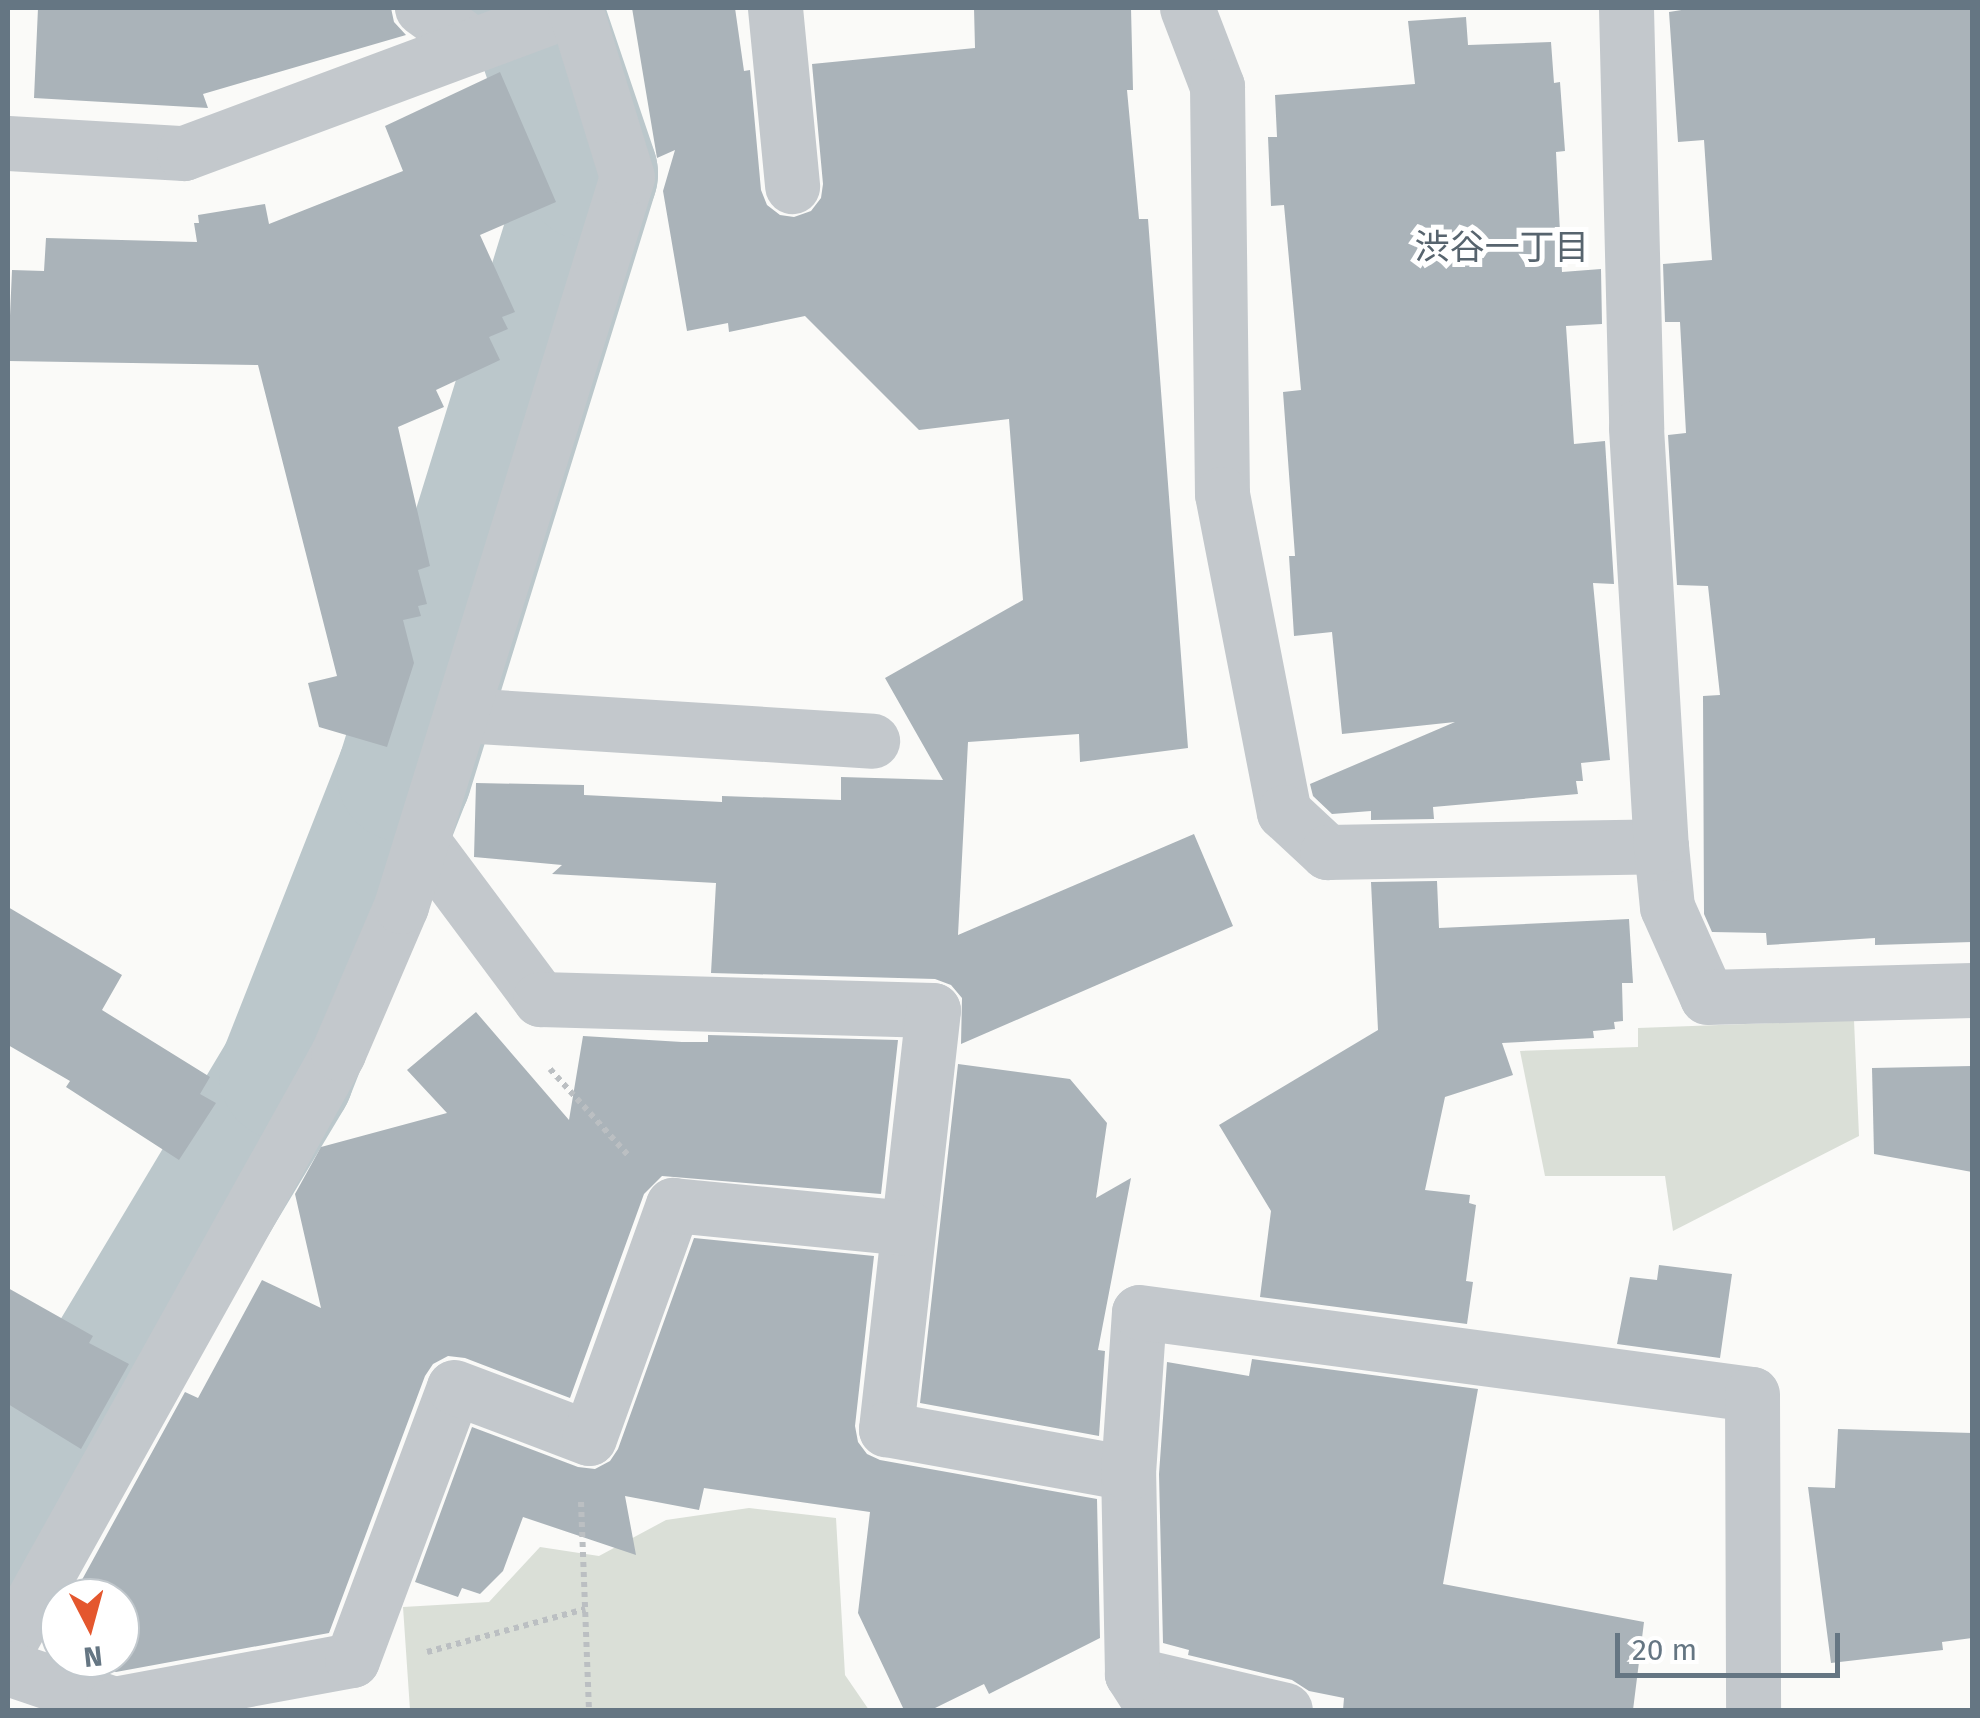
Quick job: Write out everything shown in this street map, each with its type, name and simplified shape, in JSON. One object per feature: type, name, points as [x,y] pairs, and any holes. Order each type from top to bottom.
[{"type":"street","points":[[422,8],[473,46]]},
{"type":"street","points":[[8,143],[184,152],[574,8],[626,176],[401,906],[338,1052],[9,1643],[114,1704],[352,1660],[454,1386],[589,1438],[674,1205],[908,1228]]},
{"type":"street","points":[[775,8],[792,186]]},
{"type":"street","points":[[1187,8],[1217,86],[1222,494],[1284,812],[1328,852],[1661,846]]},
{"type":"street","points":[[1626,8],[1636,428],[1668,906],[1707,997],[1972,990]]},
{"type":"street","points":[[463,715],[872,741]]},
{"type":"street","points":[[422,842],[540,999],[933,1010],[886,1429],[1128,1473]]},
{"type":"street","points":[[1284,1710],[1143,1692],[1128,1473],[1139,1312],[1752,1394],[1753,1710]]},
{"type":"path","points":[[589,1438],[581,1492],[589,1710]]},
{"type":"path","points":[[352,1660],[398,1659],[585,1609]]},
{"type":"shaded area","points":[[1854,1020],[1859,1136],[1673,1231],[1665,1176],[1545,1176],[1520,1051],[1638,1047],[1638,1028]]},
{"type":"shaded area","points":[[749,1508],[836,1518],[845,1675],[869,1710],[410,1710],[403,1607],[489,1602],[540,1547],[599,1556],[666,1520]]},
{"type":"building","points":[[38,8],[391,8],[394,22],[406,35],[203,94],[208,108],[34,98]]},
{"type":"building","points":[[632,8],[735,8],[744,71],[750,70],[761,190],[767,205],[780,215],[794,217],[811,211],[821,198],[823,184],[812,64],[975,48],[974,8],[1131,8],[1133,90],[1127,90],[1139,219],[1148,219],[1188,748],[1080,762],[1079,734],[968,742],[958,935],[1194,834],[1233,926],[961,1044],[962,998],[951,985],[935,979],[711,973],[716,883],[552,874],[562,865],[474,857],[476,783],[584,785],[584,795],[722,802],[722,796],[841,800],[841,777],[943,780],[885,678],[1023,600],[1009,419],[919,430],[805,316],[729,332],[728,323],[687,331],[663,191],[675,150],[657,158]]},
{"type":"building","points":[[1694,8],[1972,8],[1972,942],[1875,945],[1875,938],[1767,945],[1766,933],[1712,932],[1704,914],[1703,696],[1720,695],[1708,586],[1677,585],[1668,435],[1686,433],[1680,322],[1665,322],[1663,264],[1712,260],[1704,140],[1678,142],[1669,12]]},
{"type":"building","points":[[1466,17],[1468,45],[1551,42],[1554,83],[1560,82],[1565,151],[1556,152],[1562,272],[1601,269],[1602,324],[1566,326],[1574,444],[1605,441],[1614,584],[1593,583],[1610,760],[1581,763],[1583,781],[1576,781],[1578,794],[1433,807],[1434,819],[1371,820],[1371,811],[1332,814],[1313,796],[1310,784],[1455,722],[1342,734],[1332,632],[1294,636],[1289,556],[1295,556],[1283,392],[1301,390],[1284,205],[1271,206],[1268,137],[1277,137],[1275,95],[1415,84],[1408,21]]},
{"type":"building","points":[[500,72],[556,202],[480,235],[515,312],[502,317],[508,329],[489,337],[500,360],[436,390],[444,407],[398,427],[430,566],[418,570],[427,604],[418,606],[421,616],[403,620],[414,663],[387,747],[319,727],[308,683],[337,676],[258,365],[8,361],[12,270],[44,271],[46,238],[197,242],[194,223],[199,223],[198,215],[265,204],[269,224],[403,171],[385,126]]},
{"type":"building","points":[[1437,881],[1439,928],[1629,919],[1633,983],[1622,983],[1623,1021],[1614,1022],[1615,1029],[1593,1031],[1594,1038],[1502,1043],[1513,1075],[1445,1097],[1425,1190],[1470,1195],[1469,1203],[1476,1205],[1466,1281],[1473,1282],[1467,1324],[1260,1297],[1271,1211],[1219,1125],[1378,1030],[1371,882]]},
{"type":"building","points":[[8,907],[122,975],[102,1010],[210,1077],[200,1094],[216,1103],[179,1160],[66,1087],[70,1081],[8,1045]]},
{"type":"building","points":[[476,1012],[569,1120],[583,1036],[682,1042],[708,1042],[708,1035],[898,1040],[881,1194],[662,1176],[644,1194],[570,1398],[465,1358],[448,1356],[433,1364],[425,1376],[329,1633],[140,1668],[140,1578],[83,1578],[185,1392],[198,1398],[262,1280],[321,1308],[295,1194],[321,1147],[447,1113],[407,1070]]},
{"type":"building","points":[[958,1064],[1070,1079],[1107,1123],[1096,1198],[1131,1178],[1098,1350],[1105,1351],[1099,1436],[920,1403]]},
{"type":"building","points":[[1972,1066],[1972,1172],[1874,1154],[1872,1068]]},
{"type":"building","points":[[694,1238],[874,1256],[855,1426],[858,1442],[867,1454],[880,1460],[1097,1499],[1100,1638],[989,1694],[984,1684],[931,1710],[904,1710],[858,1613],[870,1512],[704,1488],[699,1510],[625,1496],[636,1555],[523,1517],[503,1571],[480,1594],[462,1588],[458,1597],[415,1582],[472,1427],[578,1467],[595,1469],[610,1461],[618,1449]]},
{"type":"building","points":[[1659,1265],[1732,1274],[1720,1358],[1617,1344],[1630,1277],[1657,1280]]},
{"type":"building","points":[[8,1288],[93,1336],[89,1343],[129,1364],[81,1449],[8,1404]]},
{"type":"building","points":[[1252,1359],[1478,1389],[1443,1584],[1644,1622],[1633,1710],[1343,1710],[1344,1698],[1309,1691],[1292,1680],[1188,1655],[1189,1650],[1163,1643],[1159,1474],[1167,1362],[1249,1376]]},
{"type":"building","points":[[1838,1429],[1972,1433],[1972,1638],[1942,1642],[1943,1650],[1831,1663],[1808,1487],[1835,1488]]},
{"type":"waterway","points":[[8,1537],[286,1073],[404,774],[590,173],[534,8]]},
{"type":"district","name":"渋谷一丁目","points":[[1502,247]]}]
